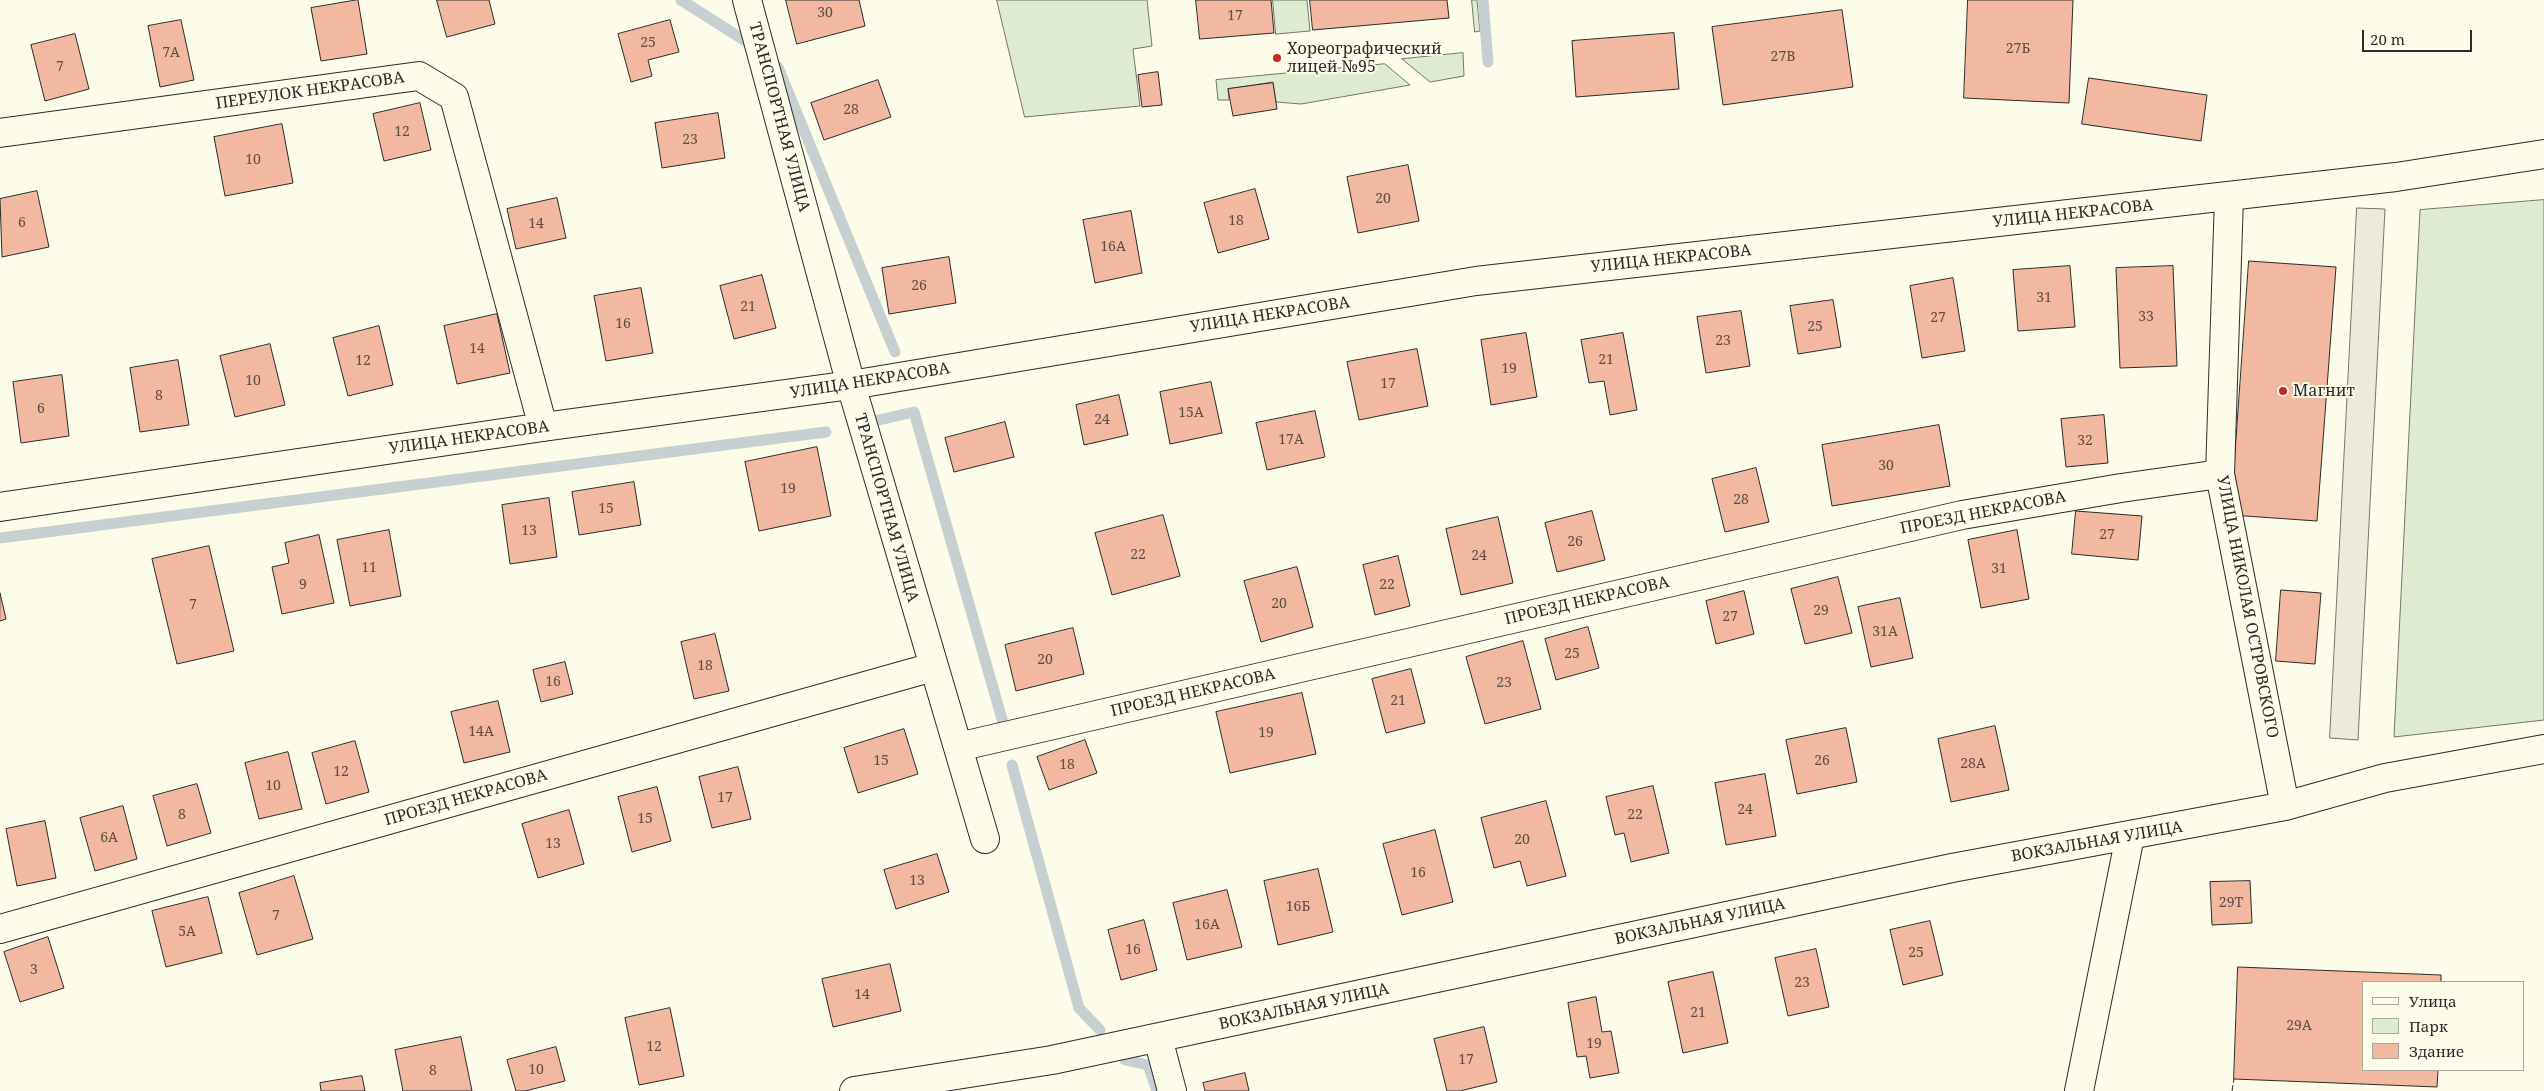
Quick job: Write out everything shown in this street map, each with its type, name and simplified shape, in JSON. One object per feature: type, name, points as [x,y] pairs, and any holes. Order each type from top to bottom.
[{"type":"street","name":"ТРАНСПОРТНАЯ УЛИЦА","points":[[747,0],[850,385],[985,839]]},
{"type":"street","name":"ПЕРЕУЛОК НЕКРАСОВА","points":[[0,133],[419,76],[454,97],[543,427]]},
{"type":"street","name":"УЛИЦА НЕКРАСОВА","points":[[0,507],[543,427],[850,385],[1476,281],[2228,197],[2396,177],[2544,154]]},
{"type":"street","name":"УЛИЦА НИКОЛАЯ ОСТРОВСКОГО","points":[[2228,197],[2220,474],[2285,806]]},
{"type":"street","name":"ПРОЕЗД НЕКРАСОВА","points":[[958,747],[1962,515],[2121,488],[2220,474]]},
{"type":"street","name":"ПРОЕЗД НЕКРАСОВА","points":[[0,929],[933,667]]},
{"type":"street","name":"ВОКЗАЛЬНАЯ УЛИЦА","points":[[854,1091],[1052,1060],[1952,868],[2285,806],[2385,778],[2544,750]]},
{"type":"street","points":[[2079,1091],[2130,836]]},
{"type":"street","points":[[1158,1038],[1172,1091]]},
{"type":"green space","points":[[997,0],[1147,0],[1152,46],[1133,49],[1140,106],[1025,117]]},
{"type":"green space","points":[[1273,0],[1307,0],[1310,31],[1276,34]]},
{"type":"green space","points":[[1472,0],[1477,0],[1480,31],[1475,32]]},
{"type":"green space","points":[[1463,53],[1464,76],[1430,82],[1402,59]]},
{"type":"green space","points":[[1385,64],[1410,85],[1301,104],[1276,102],[1273,82],[1228,89],[1229,100],[1218,100],[1216,80]]},
{"type":"green space","points":[[2544,200],[2544,720],[2394,737],[2420,210]]},
{"type":"shaded area","points":[[2357,208],[2385,209],[2358,740],[2330,738]]},
{"type":"building","points":[[358,0],[367,54],[321,61],[311,8]]},
{"type":"building","points":[[437,0],[489,0],[495,24],[447,37]]},
{"type":"building","points":[[786,0],[859,0],[865,26],[797,44]]},
{"type":"building","points":[[1196,0],[1271,0],[1274,33],[1200,39]]},
{"type":"building","points":[[1310,0],[1447,0],[1449,18],[1313,30]]},
{"type":"building","points":[[1968,0],[2073,0],[2069,103],[1964,98]]},
{"type":"building","points":[[1842,10],[1853,87],[1723,105],[1712,27]]},
{"type":"building","points":[[181,20],[194,80],[160,87],[148,26]]},
{"type":"building","points":[[670,20],[679,52],[648,60],[652,76],[631,82],[618,34]]},
{"type":"building","points":[[1674,33],[1679,89],[1576,97],[1572,41]]},
{"type":"building","points":[[75,34],[89,89],[45,101],[31,45]]},
{"type":"building","points":[[1158,72],[1162,105],[1142,107],[1138,75]]},
{"type":"building","points":[[2089,78],[2207,95],[2201,141],[2082,124]]},
{"type":"building","points":[[878,80],[891,117],[824,140],[811,103]]},
{"type":"building","points":[[1273,83],[1277,109],[1233,116],[1228,89]]},
{"type":"building","points":[[420,103],[431,150],[384,161],[373,114]]},
{"type":"building","points":[[718,113],[725,158],[662,168],[655,123]]},
{"type":"building","points":[[282,124],[293,183],[225,196],[214,137]]},
{"type":"building","points":[[1408,165],[1419,221],[1358,233],[1347,177]]},
{"type":"building","points":[[1255,189],[1269,239],[1218,253],[1204,203]]},
{"type":"building","points":[[37,191],[49,247],[2,257],[0,199]]},
{"type":"building","points":[[557,198],[566,238],[516,249],[507,209]]},
{"type":"building","points":[[1131,211],[1142,273],[1095,283],[1083,220]]},
{"type":"building","points":[[949,257],[956,303],[889,314],[882,268]]},
{"type":"building","name":"Магнит","points":[[2249,261],[2336,267],[2317,521],[2231,515]]},
{"type":"building","points":[[2070,266],[2075,327],[2018,331],[2013,270]]},
{"type":"building","points":[[2173,266],[2177,366],[2120,368],[2116,268]]},
{"type":"building","points":[[762,275],[776,328],[734,339],[720,286]]},
{"type":"building","points":[[1953,278],[1965,351],[1922,358],[1910,286]]},
{"type":"building","points":[[641,288],[653,353],[606,361],[594,296]]},
{"type":"building","points":[[1833,300],[1841,347],[1798,354],[1790,306]]},
{"type":"building","points":[[1741,311],[1750,366],[1706,373],[1697,317]]},
{"type":"building","points":[[497,314],[510,373],[457,384],[444,326]]},
{"type":"building","points":[[379,326],[393,385],[348,396],[333,338]]},
{"type":"building","points":[[1526,333],[1537,397],[1491,405],[1481,340]]},
{"type":"building","points":[[1623,333],[1637,410],[1610,415],[1604,381],[1589,383],[1581,340]]},
{"type":"building","points":[[270,344],[285,405],[235,417],[220,356]]},
{"type":"building","points":[[1417,349],[1428,406],[1359,420],[1347,362]]},
{"type":"building","points":[[178,360],[189,425],[140,432],[130,368]]},
{"type":"building","points":[[62,375],[69,436],[21,443],[13,382]]},
{"type":"building","points":[[1211,382],[1222,433],[1170,444],[1160,392]]},
{"type":"building","points":[[1119,395],[1128,435],[1084,445],[1076,405]]},
{"type":"building","points":[[1315,411],[1325,457],[1267,470],[1256,423]]},
{"type":"building","points":[[2104,415],[2108,463],[2066,467],[2061,419]]},
{"type":"building","points":[[1005,422],[1014,457],[954,472],[945,438]]},
{"type":"building","points":[[1939,425],[1950,486],[1832,506],[1822,445]]},
{"type":"building","points":[[817,447],[831,516],[759,531],[745,462]]},
{"type":"building","points":[[1756,468],[1769,522],[1725,532],[1712,479]]},
{"type":"building","points":[[634,482],[641,525],[579,535],[572,492]]},
{"type":"building","points":[[549,498],[557,557],[510,564],[502,505]]},
{"type":"building","points":[[1592,511],[1605,560],[1557,572],[1545,523]]},
{"type":"building","points":[[2076,511],[2142,516],[2138,560],[2072,554]]},
{"type":"building","points":[[1163,515],[1180,576],[1112,595],[1095,533]]},
{"type":"building","points":[[1498,517],[1513,583],[1461,595],[1446,529]]},
{"type":"building","points":[[389,530],[401,596],[350,606],[337,540]]},
{"type":"building","points":[[2017,530],[2029,599],[1981,608],[1968,540]]},
{"type":"building","points":[[319,535],[334,603],[282,614],[272,567],[289,563],[285,543]]},
{"type":"building","points":[[209,546],[234,651],[177,664],[152,559]]},
{"type":"building","points":[[1398,556],[1410,606],[1375,615],[1363,565]]},
{"type":"building","points":[[1297,567],[1313,627],[1261,642],[1244,581]]},
{"type":"building","points":[[1838,577],[1852,633],[1805,644],[1791,589]]},
{"type":"building","points":[[2281,590],[2321,593],[2315,664],[2276,661]]},
{"type":"building","points":[[1744,591],[1754,634],[1716,644],[1706,601]]},
{"type":"building","points":[[0,593],[6,619],[0,621]]},
{"type":"building","points":[[1900,598],[1913,658],[1871,667],[1858,607]]},
{"type":"building","points":[[1588,627],[1599,668],[1556,680],[1545,639]]},
{"type":"building","points":[[1073,628],[1084,674],[1016,691],[1005,645]]},
{"type":"building","points":[[715,634],[729,691],[694,699],[681,642]]},
{"type":"building","points":[[1523,641],[1541,709],[1485,724],[1466,657]]},
{"type":"building","points":[[565,662],[573,694],[541,702],[533,670]]},
{"type":"building","points":[[1411,669],[1425,723],[1386,733],[1372,679]]},
{"type":"building","points":[[1302,693],[1316,754],[1230,773],[1216,712]]},
{"type":"building","points":[[498,701],[510,752],[464,763],[451,712]]},
{"type":"building","points":[[1995,726],[2009,790],[1951,802],[1938,739]]},
{"type":"building","points":[[1846,728],[1857,782],[1797,794],[1786,740]]},
{"type":"building","points":[[904,729],[918,774],[858,793],[844,748]]},
{"type":"building","points":[[1085,740],[1097,773],[1049,790],[1037,757]]},
{"type":"building","points":[[355,741],[369,792],[326,804],[312,753]]},
{"type":"building","points":[[288,752],[302,809],[259,819],[245,763]]},
{"type":"building","points":[[738,767],[751,819],[712,828],[699,777]]},
{"type":"building","points":[[1765,774],[1776,836],[1726,845],[1715,783]]},
{"type":"building","points":[[197,784],[211,833],[167,846],[153,796]]},
{"type":"building","points":[[1653,786],[1669,853],[1631,862],[1624,833],[1615,835],[1606,797]]},
{"type":"building","points":[[657,787],[671,841],[632,852],[618,797]]},
{"type":"building","points":[[1546,801],[1566,876],[1527,886],[1520,861],[1494,868],[1481,818]]},
{"type":"building","points":[[123,806],[137,859],[95,871],[80,818]]},
{"type":"building","points":[[569,810],[584,864],[538,878],[522,824]]},
{"type":"building","points":[[45,821],[56,878],[17,886],[6,829]]},
{"type":"building","points":[[1435,830],[1453,902],[1402,915],[1383,844]]},
{"type":"building","points":[[937,854],[949,892],[896,909],[884,870]]},
{"type":"building","points":[[1318,869],[1333,932],[1278,945],[1264,881]]},
{"type":"building","points":[[294,876],[313,939],[257,955],[239,893]]},
{"type":"building","points":[[2250,881],[2252,923],[2212,925],[2210,882]]},
{"type":"building","points":[[1227,890],[1242,947],[1187,960],[1173,903]]},
{"type":"building","points":[[208,897],[222,953],[166,967],[152,911]]},
{"type":"building","points":[[1144,920],[1157,970],[1121,980],[1108,930]]},
{"type":"building","points":[[1930,921],[1943,975],[1903,985],[1890,930]]},
{"type":"building","points":[[48,937],[64,988],[20,1002],[4,952]]},
{"type":"building","points":[[1816,949],[1829,1007],[1788,1016],[1775,958]]},
{"type":"building","points":[[890,964],[901,1011],[833,1027],[822,979]]},
{"type":"building","points":[[2238,967],[2441,975],[2441,981],[2362,981],[2362,1071],[2438,1071],[2437,1087],[2234,1079]]},
{"type":"building","points":[[1713,972],[1728,1043],[1683,1053],[1668,982]]},
{"type":"building","points":[[1596,997],[1602,1032],[1611,1031],[1619,1073],[1590,1078],[1586,1056],[1577,1057],[1568,1003]]},
{"type":"building","points":[[670,1008],[684,1076],[639,1085],[625,1018]]},
{"type":"building","points":[[1484,1027],[1497,1082],[1460,1091],[1447,1091],[1434,1039]]},
{"type":"building","points":[[461,1037],[472,1091],[403,1091],[395,1050]]},
{"type":"building","points":[[556,1047],[565,1081],[525,1091],[516,1091],[507,1060]]},
{"type":"building","points":[[1245,1073],[1249,1091],[1205,1091],[1203,1083]]},
{"type":"building","points":[[362,1076],[365,1091],[321,1091],[320,1083]]},
{"type":"waterway","points":[[681,0],[755,47]]},
{"type":"waterway","points":[[1483,0],[1488,62]]},
{"type":"waterway","points":[[778,67],[895,352]]},
{"type":"waterway","points":[[870,422],[914,412],[1006,733]]},
{"type":"waterway","points":[[0,538],[826,432]]},
{"type":"waterway","points":[[1012,765],[1079,1008],[1100,1030]]},
{"type":"waterway","points":[[1125,1060],[1148,1065],[1157,1091]]},
{"type":"fence","points":[[2232,1091],[2234,1079]]},
{"type":"place","name":"Хореографический лицей №95","points":[[1277,58]]},
{"type":"place","name":"Магнит","points":[[2283,391]]}]
